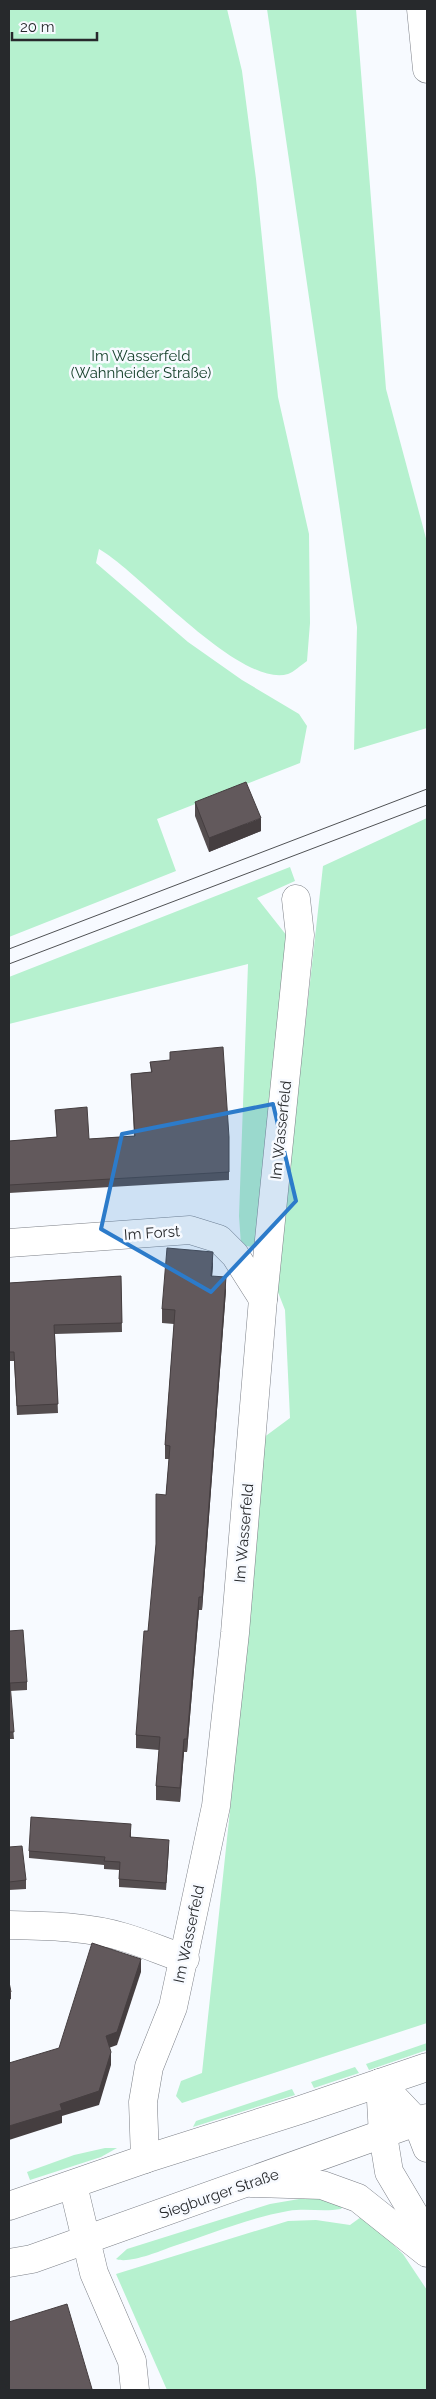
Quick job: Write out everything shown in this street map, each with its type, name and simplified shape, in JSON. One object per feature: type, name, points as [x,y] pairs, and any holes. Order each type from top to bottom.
[{"type":"main road","points":[[421,9],[427,69]]},
{"type":"main road","name":"Im Wasserfeld","points":[[145,2159],[143,2102],[149,2067],[173,2007],[185,1959],[216,1806],[235,1633],[263,1300],[300,935],[296,899]]},
{"type":"main road","name":"Im Forst","points":[[9,1243],[190,1230],[219,1239],[234,1255],[263,1300]]},
{"type":"main road","points":[[9,1925],[61,1927],[107,1933],[185,1959]]},
{"type":"main road","points":[[9,2206],[145,2159],[427,2067]]},
{"type":"main road","points":[[380,2083],[422,2120],[427,2148]]},
{"type":"main road","points":[[380,2083],[383,2134],[389,2172],[427,2236]]},
{"type":"main road","name":"Siegburger Straße","points":[[9,2264],[32,2259],[251,2183],[422,2120]]},
{"type":"main road","points":[[251,2183],[322,2185],[358,2198],[427,2253]]},
{"type":"main road","points":[[73,2185],[100,2289],[132,2362],[147,2390]]},
{"type":"main road","points":[[132,2362],[135,2390]]},
{"type":"highlighted area","points":[[273,1104],[296,1201],[211,1292],[101,1229],[122,1134]]},
{"type":"green space","name":"Im Wasserfeld (Wahnheider Straße)","points":[[9,9],[227,9],[242,71],[256,179],[278,397],[309,534],[310,623],[307,661],[288,674],[267,674],[244,664],[217,647],[99,549],[96,563],[188,642],[242,680],[299,714],[307,726],[300,763],[157,819],[176,871],[9,937]]},
{"type":"green space","points":[[267,9],[356,9],[386,389],[427,542],[427,728],[354,750],[357,627]]},
{"type":"green space","points":[[427,818],[427,2023],[182,2103],[176,2096],[181,2081],[202,2073],[229,1820],[263,1438],[290,1418],[285,1310],[276,1287],[323,866]]},
{"type":"green space","points":[[290,867],[295,881],[257,898],[287,936],[258,1248],[241,1245],[239,1216],[248,964],[9,1024],[9,977]]},
{"type":"green space","points":[[427,2043],[427,2050],[369,2070],[366,2064]]},
{"type":"green space","points":[[355,2067],[359,2073],[314,2088],[311,2082]]},
{"type":"green space","points":[[292,2089],[295,2095],[193,2127],[196,2121]]},
{"type":"green space","points":[[105,2148],[117,2148],[101,2157],[30,2180],[27,2172],[74,2155]]},
{"type":"green space","points":[[305,2198],[323,2199],[343,2205],[341,2209],[295,2210],[273,2214],[243,2222],[143,2257],[128,2260],[116,2259],[127,2249],[270,2204]]},
{"type":"green space","points":[[361,2217],[372,2224],[403,2254],[427,2290],[427,2390],[167,2390],[116,2274],[288,2221],[316,2220],[350,2225]]},
{"type":"building","points":[[246,782],[261,818],[209,838],[195,802]]},
{"type":"building","points":[[223,1047],[229,1137],[229,1172],[9,1185],[9,1141],[57,1137],[55,1110],[87,1107],[89,1139],[135,1136],[131,1074],[152,1072],[150,1062],[170,1060],[170,1052]]},
{"type":"building","points":[[167,1248],[213,1252],[211,1276],[226,1277],[202,1597],[199,1597],[187,1739],[184,1739],[180,1788],[156,1786],[160,1737],[136,1735],[144,1631],[148,1631],[156,1544],[156,1494],[166,1495],[170,1446],[165,1445],[175,1310],[162,1309]]},
{"type":"building","points":[[121,1276],[122,1323],[54,1325],[58,1404],[17,1406],[14,1352],[9,1352],[9,1283]]},
{"type":"building","points":[[23,1630],[27,1682],[10,1683],[14,1732],[9,1732],[9,1631]]},
{"type":"building","points":[[31,1817],[131,1824],[130,1837],[169,1840],[166,1883],[119,1879],[120,1862],[104,1861],[105,1857],[29,1851]]},
{"type":"building","points":[[22,1846],[26,1880],[9,1882],[9,1847]]},
{"type":"building","points":[[92,1943],[141,1959],[117,2032],[106,2036],[111,2052],[99,2091],[60,2104],[62,2110],[9,2126],[9,2063],[59,2048]]},
{"type":"building","points":[[67,2304],[92,2389],[9,2390],[9,2322]]},
{"type":"tram line","points":[[9,949],[427,789]]},
{"type":"tram line","points":[[9,964],[427,805]]}]
